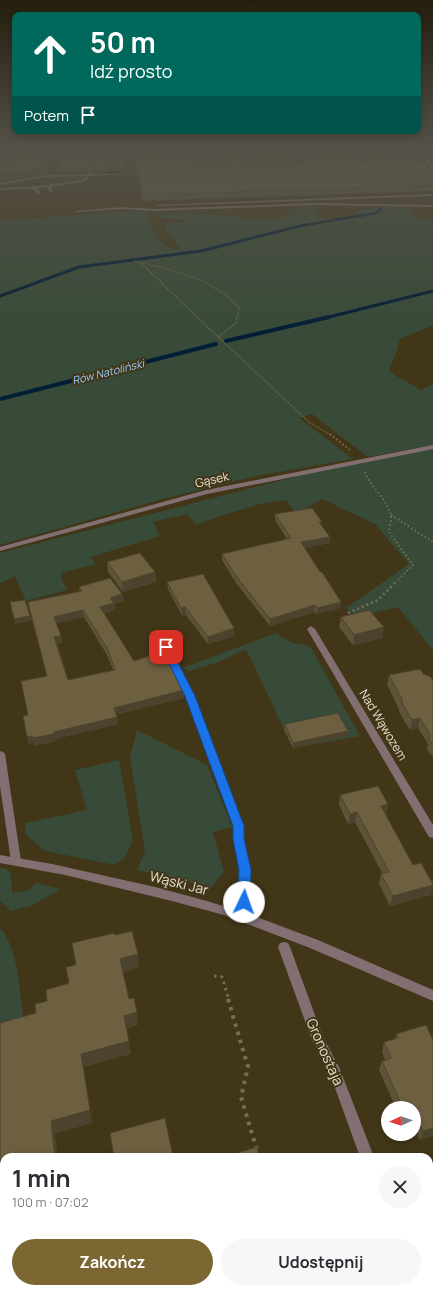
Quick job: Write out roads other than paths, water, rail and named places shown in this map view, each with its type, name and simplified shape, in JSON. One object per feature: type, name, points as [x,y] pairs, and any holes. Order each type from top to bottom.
[{"type":"street","name":"Gąsek","points":[[0,549],[206,492],[433,447]]},
{"type":"street","name":"Nad Wąwozem","points":[[311,629],[433,834]]},
{"type":"street","points":[[166,647],[190,696],[239,826],[238,839],[245,870],[244,902],[240,916]]},
{"type":"street","points":[[0,754],[16,861]]},
{"type":"street","name":"Wąski Jar","points":[[0,859],[16,861],[206,905],[240,916],[338,953],[433,996]]},
{"type":"street","name":"Gronostaja","points":[[284,947],[318,1040],[335,1072],[365,1153]]},
{"type":"waterway","points":[[300,226],[376,213],[378,211]]},
{"type":"waterway","points":[[300,226],[304,225]]},
{"type":"waterway","points":[[0,296],[79,267],[201,251],[300,226]]},
{"type":"waterway","name":"Rów Natoliński","points":[[329,317],[433,291]]},
{"type":"waterway","name":"Rów Natoliński","points":[[226,341],[329,317]]},
{"type":"waterway","name":"Rów Natoliński","points":[[325,318],[329,317]]},
{"type":"waterway","name":"Rów Natoliński","points":[[0,399],[216,344]]}]
